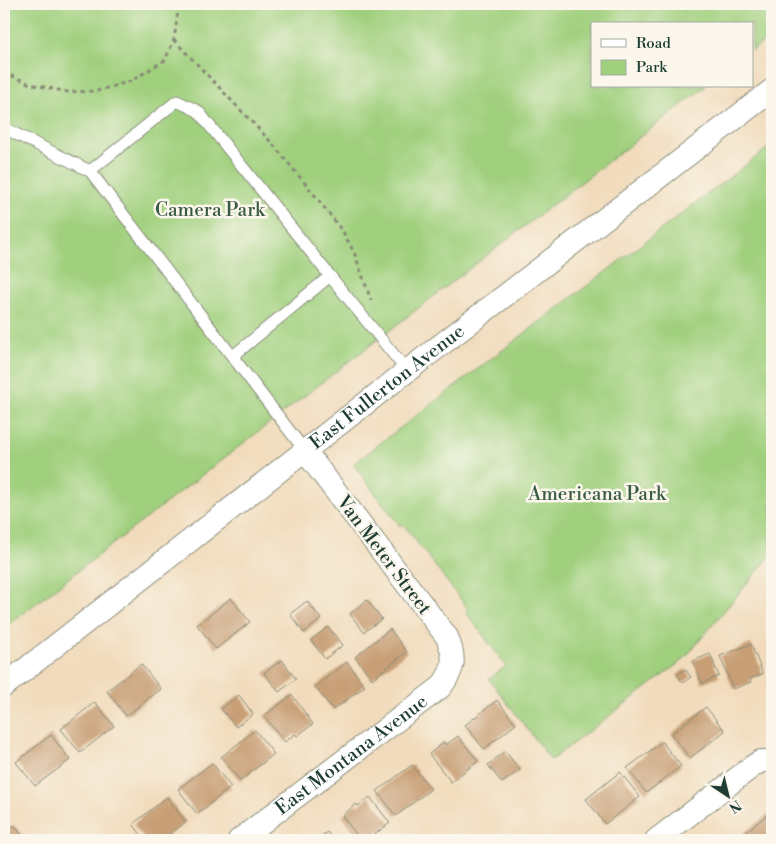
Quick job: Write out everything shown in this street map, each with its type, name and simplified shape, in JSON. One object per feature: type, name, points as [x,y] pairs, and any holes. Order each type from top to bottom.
[{"type":"street","name":"East Fullerton Avenue","points":[[4,686],[407,371],[772,90]]},
{"type":"street","name":"Van Meter Street","points":[[305,451],[447,637],[452,649],[454,662]]},
{"type":"street","name":"East Montana Avenue","points":[[239,840],[441,687],[450,675],[454,662]]},
{"type":"street","points":[[656,840],[753,766],[761,761],[772,760]]},
{"type":"lane","points":[[90,171],[177,101],[198,110],[407,371]]},
{"type":"lane","points":[[4,128],[90,171],[305,451]]},
{"type":"lane","points":[[233,356],[330,276]]},
{"type":"path","points":[[4,72],[30,84],[68,92],[97,91],[131,81],[165,60],[174,40],[179,4]]},
{"type":"path","points":[[763,4],[772,17]]},
{"type":"path","points":[[174,40],[271,142],[343,232],[354,252],[377,319],[377,332]]},
{"type":"green space","name":"Camera Park","points":[[4,4],[772,4],[772,35],[754,49],[754,22],[591,22],[591,88],[703,88],[4,628]]},
{"type":"green space","name":"Americana Park","points":[[772,145],[772,554],[683,660],[551,760],[489,679],[506,666],[465,611],[468,609],[403,524],[400,526],[353,464]]},
{"type":"building","points":[[231,598],[250,622],[216,649],[197,625]]},
{"type":"building","points":[[367,600],[382,619],[364,632],[350,614]]},
{"type":"building","points":[[307,601],[321,619],[304,633],[290,614]]},
{"type":"building","points":[[328,627],[343,645],[325,659],[311,640]]},
{"type":"building","points":[[390,629],[407,652],[372,679],[355,657]]},
{"type":"building","points":[[751,644],[763,674],[750,679],[751,682],[733,689],[720,656]]},
{"type":"building","points":[[710,654],[719,676],[702,683],[693,661]]},
{"type":"building","points":[[282,660],[296,679],[279,692],[264,673]]},
{"type":"building","points":[[347,662],[365,686],[333,710],[315,687]]},
{"type":"building","points":[[141,664],[161,689],[126,716],[107,691]]},
{"type":"building","points":[[685,669],[691,677],[683,683],[677,675]]},
{"type":"building","points":[[239,695],[253,714],[236,727],[221,709]]},
{"type":"building","points":[[292,695],[313,724],[285,742],[264,716]]},
{"type":"building","points":[[497,700],[516,724],[484,749],[465,725]]},
{"type":"building","points":[[95,702],[114,726],[80,753],[61,729]]},
{"type":"building","points":[[706,707],[725,731],[690,758],[671,734]]},
{"type":"building","points":[[255,730],[274,754],[240,781],[221,757]]},
{"type":"building","points":[[51,735],[70,760],[35,786],[16,762]]},
{"type":"building","points":[[458,736],[478,761],[451,782],[429,754],[444,742],[446,745]]},
{"type":"building","points":[[662,742],[681,766],[646,793],[627,768]]},
{"type":"building","points":[[505,751],[520,770],[502,783],[488,765]]},
{"type":"building","points":[[212,763],[231,787],[197,814],[178,789]]},
{"type":"building","points":[[412,765],[431,789],[396,816],[377,791]]},
{"type":"building","points":[[620,772],[640,797],[605,824],[586,799]]},
{"type":"building","points":[[167,797],[186,822],[162,840],[145,840],[133,824]]},
{"type":"building","points":[[370,797],[390,823],[367,840],[361,840],[342,816],[356,804],[358,806]]},
{"type":"building","points":[[771,812],[772,840],[736,839]]},
{"type":"building","points":[[14,825],[26,840],[4,840],[4,832]]},
{"type":"building","points":[[327,832],[333,840],[316,840]]}]
